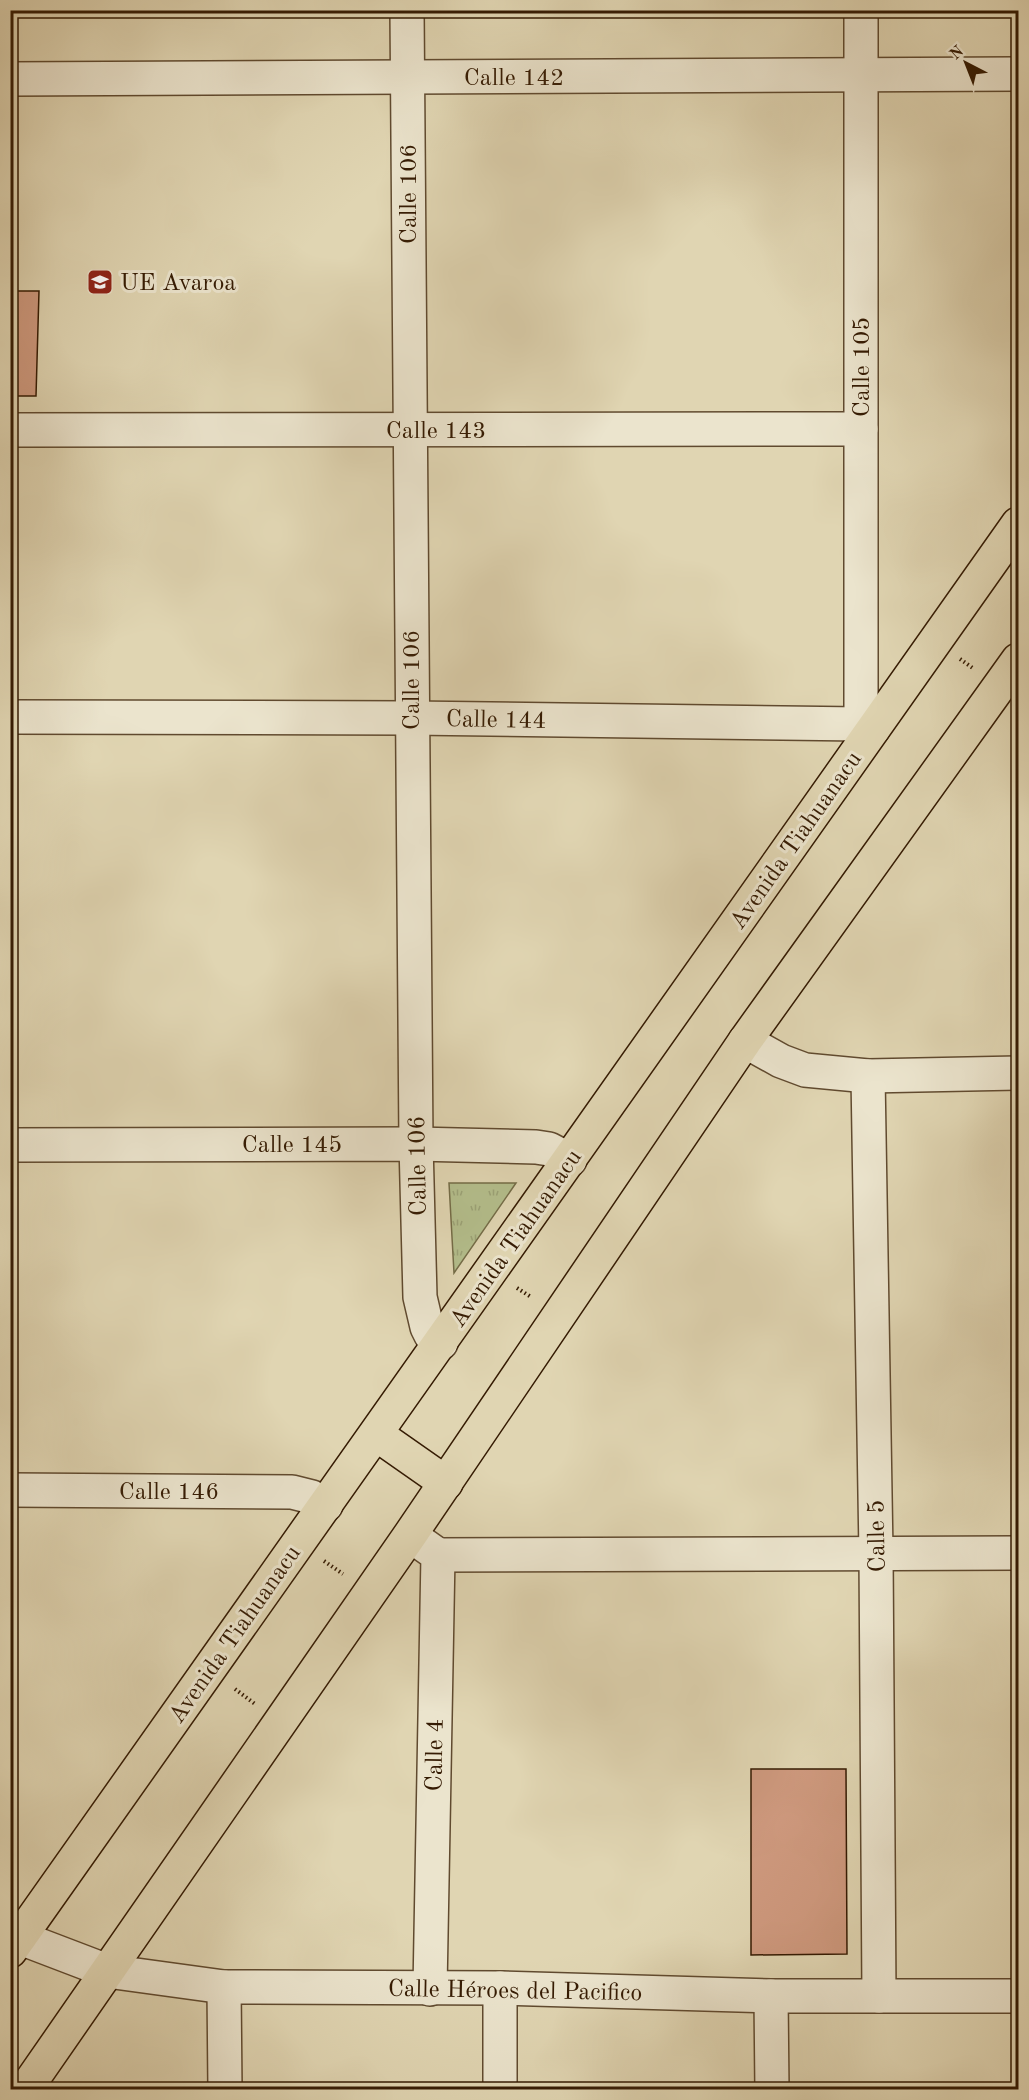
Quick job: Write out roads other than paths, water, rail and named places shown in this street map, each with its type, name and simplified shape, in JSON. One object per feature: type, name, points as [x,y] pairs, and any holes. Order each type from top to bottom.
[{"type":"main road","name":"Avenida Tiahuanacu","points":[[13,1941],[208,1671],[570,1160],[867,727],[936,641],[1018,524]]},
{"type":"main road","points":[[25,2090],[446,1483],[745,1041],[1018,660]]},
{"type":"main road","points":[[376,1434],[446,1483]]},
{"type":"street","name":"Calle 106","points":[[407,10],[416,1144],[420,1297],[427,1327],[431,1335],[441,1343]]},
{"type":"street","name":"Calle 105","points":[[861,10],[861,429],[867,727]]},
{"type":"street","name":"Calle 142","points":[[10,79],[1018,74]]},
{"type":"street","name":"Calle 143","points":[[10,430],[861,429]]},
{"type":"street","name":"Calle 144","points":[[10,717],[411,718],[867,727]]},
{"type":"street","points":[[745,1041],[781,1061],[805,1070],[868,1076],[1018,1073]]},
{"type":"street","name":"Calle 5","points":[[868,1076],[876,1553],[879,1996]]},
{"type":"street","name":"Calle 145","points":[[10,1145],[416,1144],[536,1147],[549,1149],[570,1160]]},
{"type":"street","name":"Calle 146","points":[[10,1490],[292,1492],[312,1497],[326,1505]]},
{"type":"street","points":[[410,1535],[438,1555],[1018,1553]]},
{"type":"street","name":"Calle 4","points":[[430,1989],[438,1555]]},
{"type":"street","name":"Calle Héroes del Pacifico","points":[[13,1941],[107,1971],[224,1987],[500,1988],[771,1996],[1018,1996]]},
{"type":"street","points":[[224,1987],[225,2090]]},
{"type":"street","points":[[500,1988],[500,2090]]},
{"type":"street","points":[[771,1996],[772,2090]]},
{"type":"place","name":"UE Avaroa","points":[[100,282]]}]
